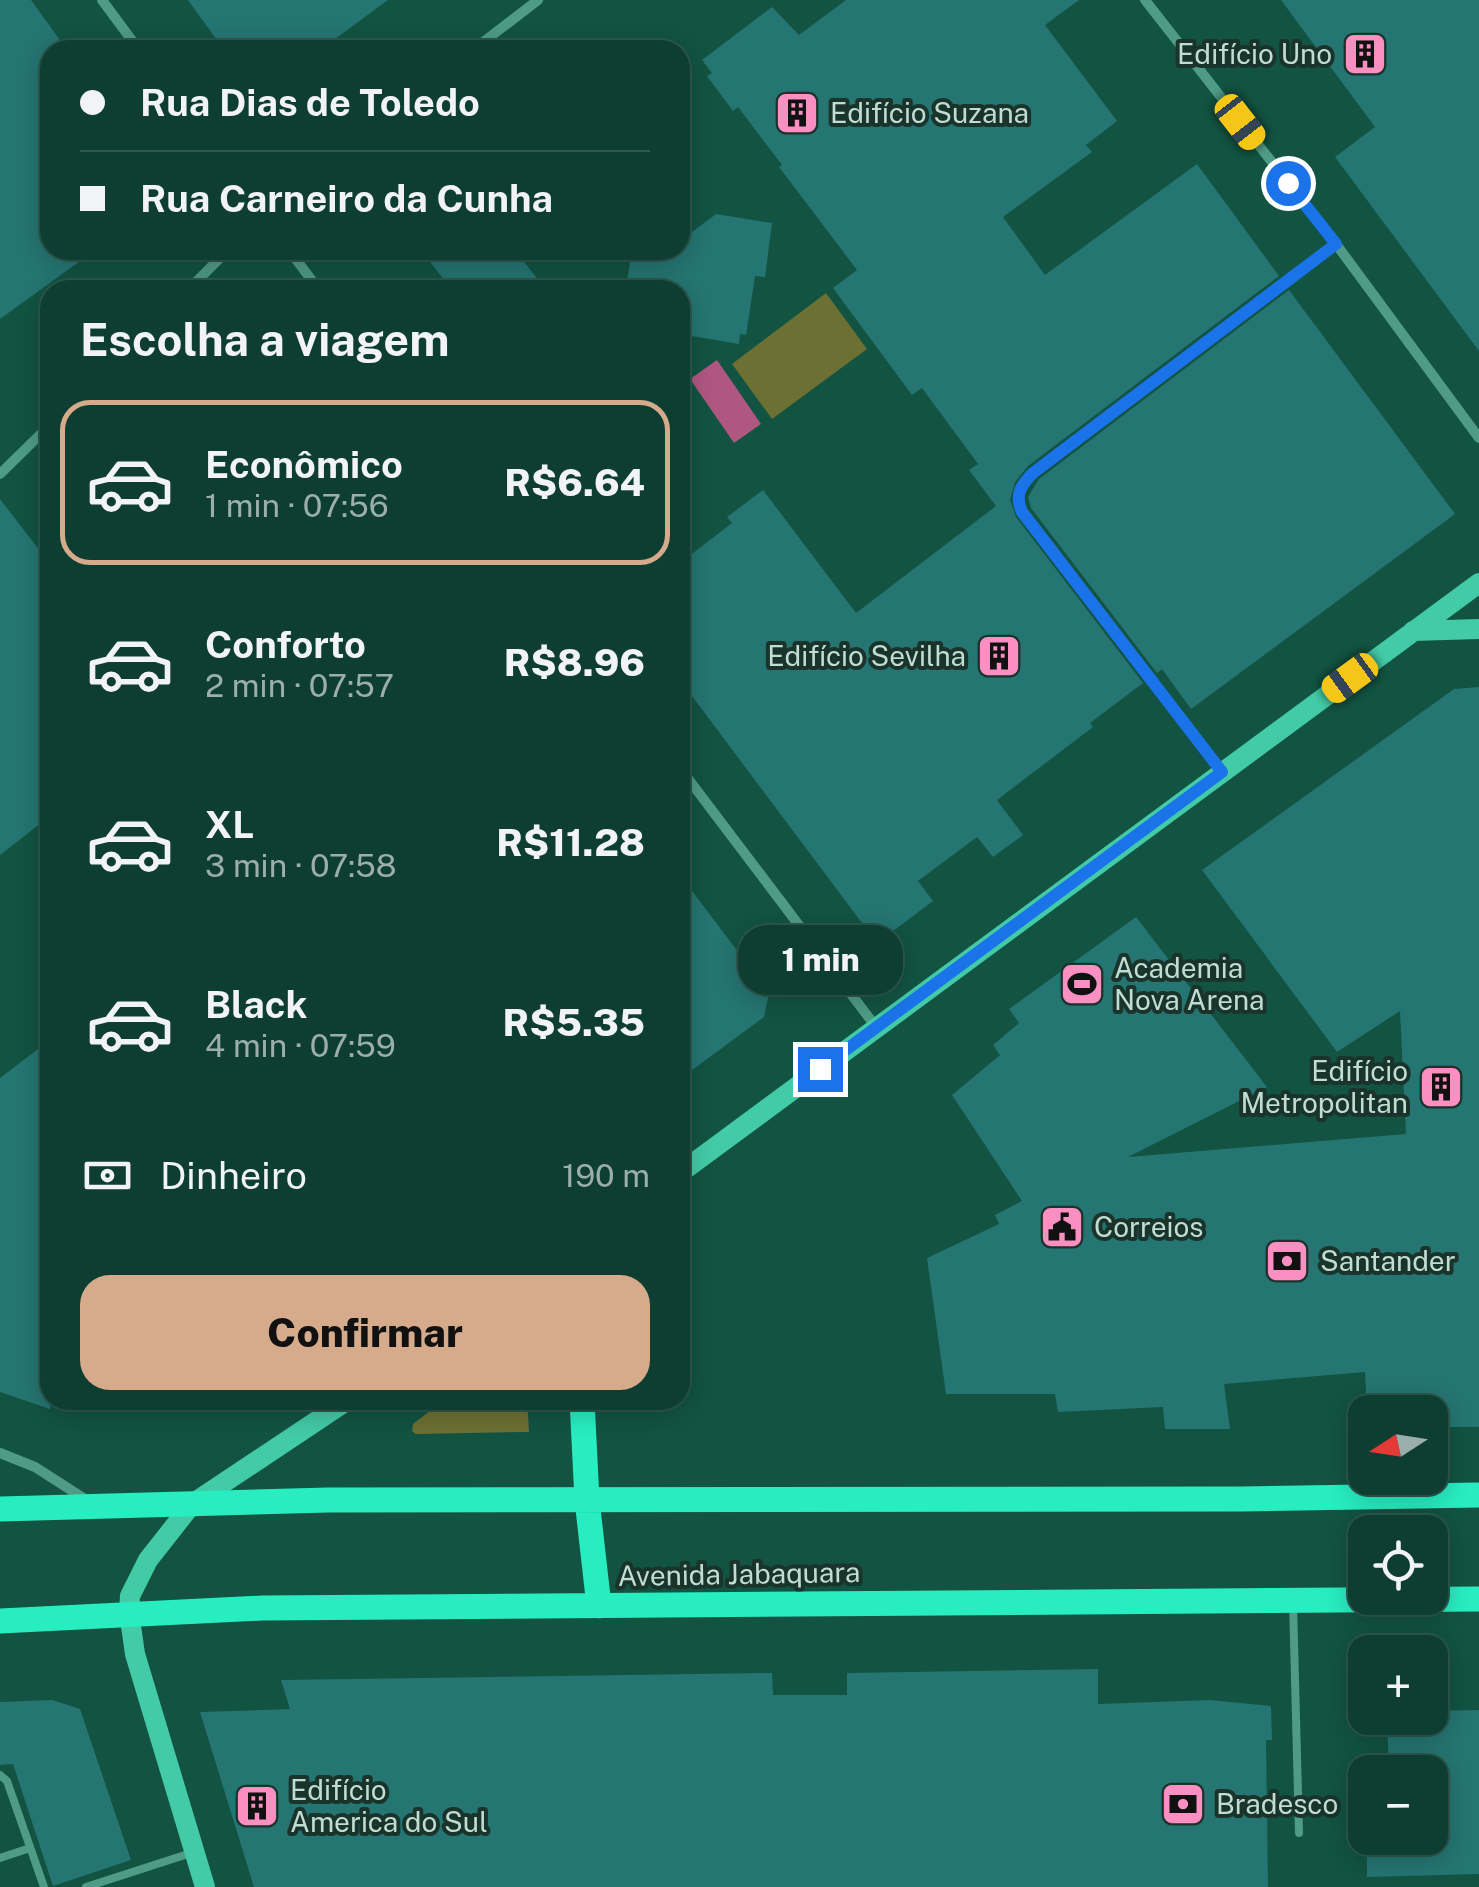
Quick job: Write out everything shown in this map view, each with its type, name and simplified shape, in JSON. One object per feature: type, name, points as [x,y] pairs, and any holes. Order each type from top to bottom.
[{"type":"main road","points":[[582,1410],[587,1500],[599,1606]]},
{"type":"main road","points":[[0,1509],[93,1504],[1258,1500],[1479,1495]]},
{"type":"main road","name":"Avenida Jabaquara","points":[[0,1622],[128,1612],[1479,1599]]},
{"type":"street","points":[[102,0],[132,40]]},
{"type":"street","points":[[486,40],[538,0]]},
{"type":"street","points":[[1145,0],[1336,244],[1479,438]]},
{"type":"street","points":[[1222,772],[1022,512],[1018,496],[1033,473],[1336,244]]},
{"type":"street","points":[[198,280],[218,260]]},
{"type":"street","points":[[0,474],[40,435]]},
{"type":"street","points":[[690,1166],[1479,583]]},
{"type":"street","points":[[1413,631],[1479,629]]},
{"type":"street","points":[[690,781],[876,1027]]},
{"type":"street","points":[[205,1887],[135,1654],[128,1612],[130,1596],[142,1570],[192,1504],[333,1410]]},
{"type":"street","points":[[0,1452],[35,1467],[93,1504]]},
{"type":"lane","points":[[1293,1600],[1299,1833]]},
{"type":"lane","points":[[0,1776],[6,1782],[44,1887]]},
{"type":"lane","points":[[0,1858],[30,1848]]},
{"type":"lane","points":[[86,1887],[194,1852]]},
{"type":"green space","points":[[826,293],[867,349],[772,419],[732,364]]},
{"type":"green space","points":[[431,1410],[528,1410],[529,1432],[416,1434],[413,1424]]},
{"type":"shaded area","points":[[717,360],[761,424],[734,443],[690,379]]},
{"type":"building","points":[[0,0],[31,0],[60,40],[40,40],[40,260],[82,260],[54,280],[40,280],[40,290],[0,319]]},
{"type":"building","points":[[188,0],[388,0],[334,40],[217,40]]},
{"type":"building","points":[[846,0],[1079,0],[1045,25],[1117,121],[1086,145],[1092,152],[1003,217],[1045,275],[1197,164],[1279,276],[1028,466],[1015,482],[1010,500],[1016,517],[1143,683],[1090,723],[1093,727],[997,800],[1023,835],[993,857],[977,837],[918,881],[933,901],[877,943],[690,693],[690,555],[732,523],[727,517],[763,490],[856,613],[996,506],[969,470],[978,464],[922,388],[912,395],[833,288],[857,270],[738,107],[733,111],[707,76],[712,73],[702,60],[772,7],[799,35]]},
{"type":"building","points":[[1281,0],[1479,0],[1479,351],[1335,157],[1375,127]]},
{"type":"building","points":[[716,214],[772,223],[765,277],[755,276],[746,335],[740,334],[739,344],[690,336],[690,280],[627,280],[630,260],[690,260],[690,234]]},
{"type":"building","points":[[429,260],[523,260],[538,280],[444,280]]},
{"type":"building","points":[[1289,290],[1455,514],[1191,709],[1162,669],[1157,673],[1031,508],[1028,497],[1039,479]]},
{"type":"building","points":[[0,499],[40,551],[40,824],[0,855]]},
{"type":"building","points":[[1479,687],[1479,1427],[1448,1427],[1448,1395],[1366,1395],[1365,1372],[1224,1384],[1230,1429],[1165,1429],[1163,1407],[1058,1412],[1055,1394],[946,1394],[927,1258],[999,1224],[995,1215],[1022,1201],[952,1095],[1000,1055],[993,1045],[1019,1023],[1009,1009],[1136,917],[1267,1087],[1128,1157],[1406,1134],[1400,1011],[1337,1052],[1202,870],[1454,689]]},
{"type":"building","points":[[690,888],[769,993],[764,1017],[690,1072]]},
{"type":"building","points":[[40,1048],[40,1406],[0,1392],[0,1078]]},
{"type":"building","points":[[1098,1669],[1098,1704],[1210,1700],[1271,1706],[1272,1740],[1266,1740],[1268,1887],[254,1887],[200,1712],[290,1709],[281,1680],[772,1673],[773,1695],[847,1695],[847,1673]]},
{"type":"building","points":[[52,1700],[80,1709],[131,1860],[53,1886],[13,1764],[0,1765],[0,1702]]},
{"type":"building","points":[[1479,1710],[1479,1874],[1367,1877],[1367,1855],[1448,1855],[1448,1755],[1388,1755],[1388,1735],[1448,1735],[1448,1711]]},
{"type":"place","name":"Edifício Uno","points":[[1365,54]]},
{"type":"place","name":"Edifício Suzana","points":[[797,113]]},
{"type":"place","name":"Edifício Sevilha","points":[[999,656]]},
{"type":"place","name":"Academia Nova Arena","points":[[1082,984]]},
{"type":"place","name":"Edifício Metropolitan","points":[[1441,1087]]},
{"type":"place","name":"Correios","points":[[1062,1227]]},
{"type":"place","name":"Santander","points":[[1287,1261]]},
{"type":"place","name":"Bradesco","points":[[1183,1804]]},
{"type":"place","name":"Edifício America do Sul","points":[[257,1806]]},
{"type":"route","points":[[820,1069],[1222,772],[1022,512],[1018,496],[1033,473],[1336,244],[1288,183]]}]
